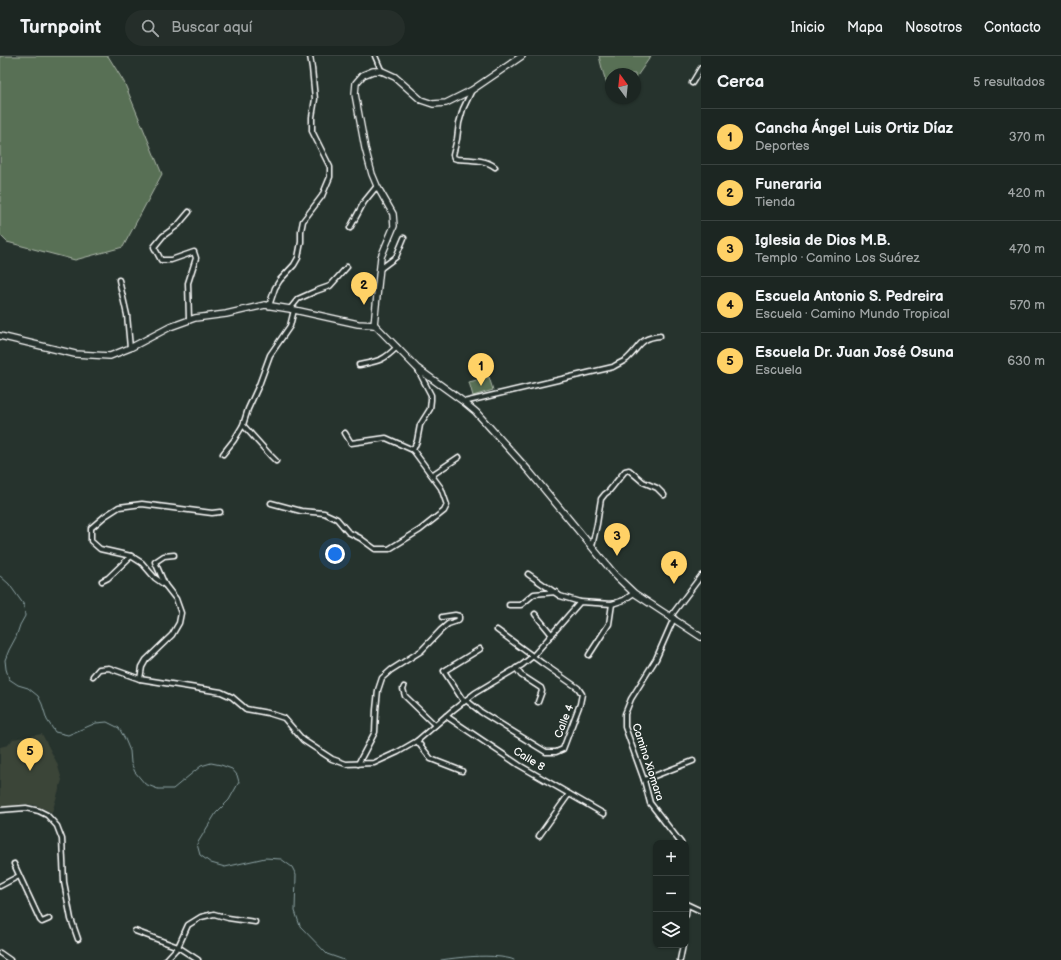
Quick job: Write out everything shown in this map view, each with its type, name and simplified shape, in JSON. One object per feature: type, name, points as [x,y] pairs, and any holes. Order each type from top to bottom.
[{"type":"street","points":[[269,306],[275,288],[298,258],[303,221],[322,196],[330,177],[330,167],[312,131],[312,117],[315,99],[310,56]]},
{"type":"street","points":[[375,56],[382,72]]},
{"type":"street","points":[[374,325],[381,257],[394,226],[393,214],[377,186],[365,148],[355,94],[356,84],[363,75],[373,71],[382,72],[395,77],[421,100],[433,104],[446,103],[472,90],[522,56]]},
{"type":"street","points":[[692,83],[701,68]]},
{"type":"street","points":[[472,90],[463,109],[459,123],[458,139],[453,155],[456,159],[484,162],[495,167]]},
{"type":"street","points":[[350,228],[364,202],[377,186]]},
{"type":"street","points":[[189,212],[178,225],[163,236],[154,247],[161,260],[171,260],[194,252],[196,258],[188,283],[189,320]]},
{"type":"street","points":[[380,269],[396,258],[404,238]]},
{"type":"street","points":[[223,454],[243,426],[248,409],[270,355],[290,326],[292,309],[298,299],[330,286],[347,267]]},
{"type":"street","points":[[119,280],[127,315],[130,348]]},
{"type":"street","points":[[0,336],[75,354],[110,356],[130,348],[170,326],[195,318],[226,314],[265,305],[292,309],[358,324],[374,325],[383,332],[417,368],[476,412],[529,471],[616,576],[634,593],[701,637]]},
{"type":"street","points":[[464,402],[613,367],[626,360],[644,340],[660,336]]},
{"type":"street","points":[[359,365],[376,362],[387,357],[397,346]]},
{"type":"street","points":[[413,450],[417,441],[420,425],[430,409],[432,395],[417,368]]},
{"type":"street","points":[[243,426],[276,461]]},
{"type":"street","points":[[271,503],[301,511],[324,513],[337,519],[348,532],[375,548],[389,550],[420,530],[444,511],[447,505],[441,488],[413,450],[386,438],[351,443],[345,433]]},
{"type":"street","points":[[432,476],[459,456]]},
{"type":"street","points":[[592,546],[601,499],[625,471],[629,470],[643,482],[657,488],[664,495]]},
{"type":"street","points":[[165,585],[155,578],[142,563],[131,556],[100,550],[92,541],[91,528],[105,516],[120,507],[142,504],[212,513],[220,512]]},
{"type":"street","points":[[140,679],[142,667],[146,660],[172,635],[179,623],[181,613],[176,599],[165,585],[155,562],[164,556],[174,555]]},
{"type":"street","points":[[102,581],[108,578],[131,556]]},
{"type":"street","points":[[528,574],[560,596],[580,602],[612,604],[624,600],[634,593]]},
{"type":"street","name":"Camino Xiomara","points":[[679,840],[650,803],[644,780],[625,727],[625,714],[631,699],[656,659],[672,617],[701,576]]},
{"type":"street","points":[[509,605],[521,605],[534,594],[556,592]]},
{"type":"street","points":[[93,676],[99,669],[109,668],[140,679],[221,692],[232,697],[246,709],[284,718],[303,740],[332,759],[346,764],[374,763],[417,741],[475,693],[533,656],[580,602]]},
{"type":"street","points":[[589,655],[609,624],[612,604]]},
{"type":"street","points":[[535,614],[552,635]]},
{"type":"street","points":[[358,764],[375,732],[378,690],[382,678],[391,670],[421,651],[448,624],[459,619],[459,616],[456,615],[442,617]]},
{"type":"street","name":"Calle 4","points":[[465,701],[546,752],[556,752],[563,748],[580,704],[582,694],[578,688],[497,630]]},
{"type":"street","points":[[465,701],[444,671],[480,649]]},
{"type":"street","points":[[516,668],[521,675],[541,688],[542,691],[538,702]]},
{"type":"street","points":[[404,687],[403,689],[405,696],[435,725]]},
{"type":"street","name":"Calle 8","points":[[446,716],[519,764],[604,814]]},
{"type":"street","points":[[417,741],[431,759],[462,771]]},
{"type":"street","points":[[644,780],[693,761]]},
{"type":"street","points":[[539,836],[569,794]]},
{"type":"street","points":[[0,810],[26,808],[39,811],[47,815],[57,826],[62,839],[64,882],[71,919],[78,939]]},
{"type":"street","points":[[14,864],[40,920],[42,922],[49,919]]},
{"type":"street","points":[[0,886],[19,876]]},
{"type":"street","points":[[689,906],[701,911]]},
{"type":"street","points":[[166,960],[178,947],[188,924],[201,917],[214,914],[228,918],[255,922]]},
{"type":"street","points":[[135,931],[178,947],[198,960]]},
{"type":"street","points":[[680,960],[682,948]]},
{"type":"street","points":[[0,953],[10,960]]},
{"type":"shaded area","points":[[42,734],[57,763],[62,780],[52,812],[34,805],[26,804],[0,807],[0,747],[8,745],[13,739]]},
{"type":"green space","points":[[0,56],[108,56],[124,82],[162,174],[123,247],[75,260],[7,242],[0,235]]},
{"type":"green space","points":[[599,56],[651,56],[641,70],[641,68],[605,68],[605,78]]},
{"type":"green space","points":[[489,377],[493,390],[473,396],[469,382]]},
{"type":"waterway","points":[[0,576],[9,584],[24,605],[25,616],[5,660],[9,679],[18,685],[28,688],[38,696],[47,720],[55,732],[68,735],[96,723],[107,722],[119,728],[130,751],[131,763],[135,772],[145,784],[158,789],[173,789],[201,766],[211,763],[232,769],[237,775],[239,782],[229,800],[216,813],[197,844],[200,855],[211,863],[225,867],[265,858],[281,859],[292,867],[296,875],[295,911],[300,926],[327,954],[344,960]]},
{"type":"waterway","points":[[441,960],[486,956],[509,958],[514,960]]},
{"type":"place","name":"Funeraria","points":[[364,305]]},
{"type":"place","name":"Cancha Ángel Luis Ortiz Díaz","points":[[481,386]]},
{"type":"place","name":"Iglesia de Dios M.B.","points":[[617,556]]},
{"type":"place","name":"Escuela Antonio S. Pedreira","points":[[674,584]]},
{"type":"place","name":"Escuela Dr. Juan José Osuna","points":[[30,771]]}]
